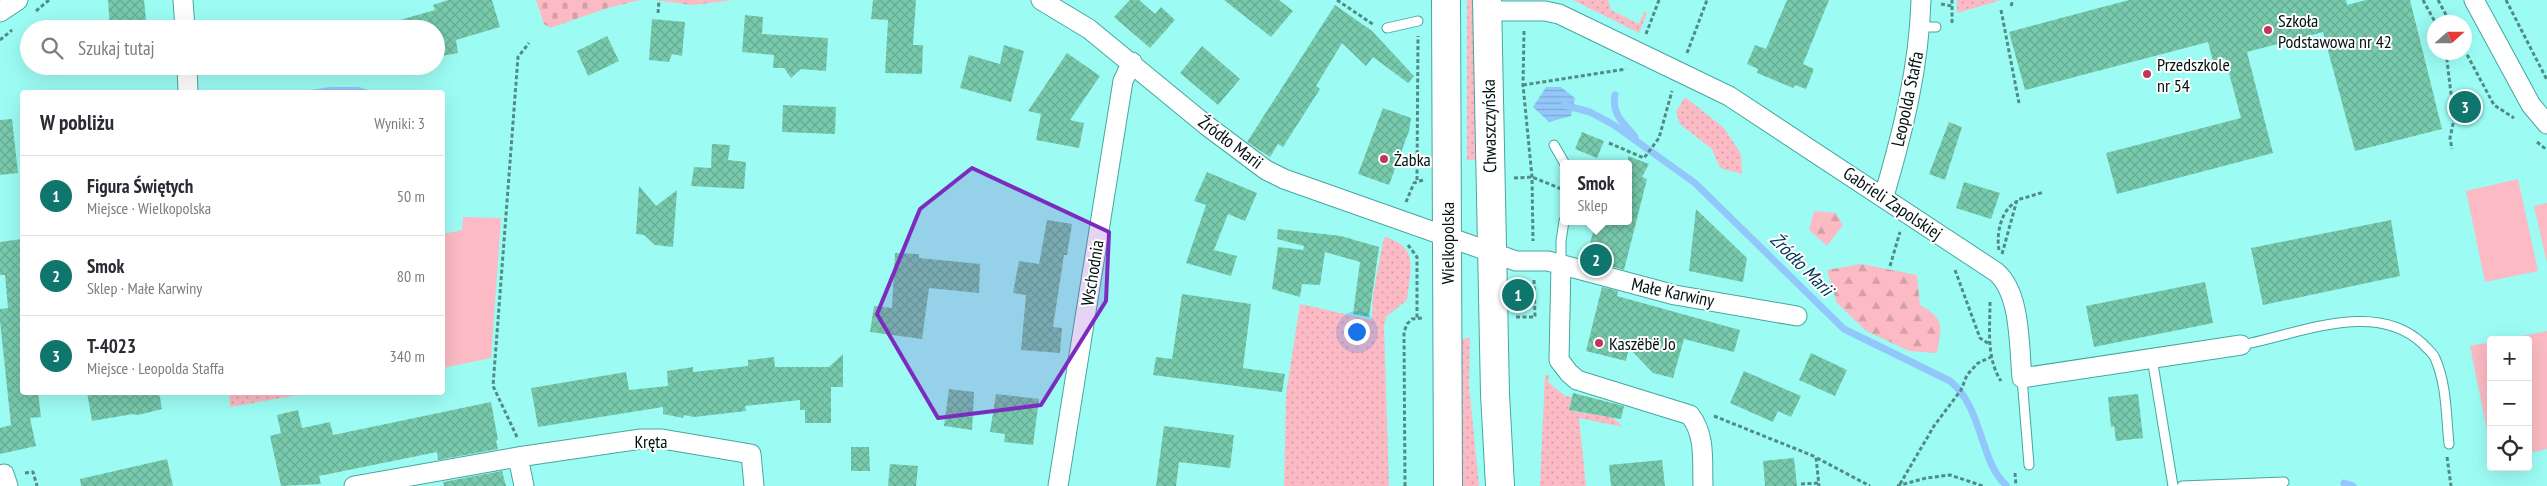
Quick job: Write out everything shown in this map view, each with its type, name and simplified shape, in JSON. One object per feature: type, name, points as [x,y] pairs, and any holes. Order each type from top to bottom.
[{"type":"main road","name":"Wielkopolska","points":[[1446,0],[1448,486]]},
{"type":"main road","name":"Chwaszczyńska","points":[[1487,6],[1492,252]]},
{"type":"main road","points":[[1492,252],[1500,486]]},
{"type":"street","points":[[0,12],[18,0]]},
{"type":"street","points":[[183,0],[184,20]]},
{"type":"street","name":"Źródło Marii","points":[[1041,0],[1089,29],[1132,62],[1213,130],[1266,170],[1284,179],[1492,252]]},
{"type":"street","name":"Leopolda Staffa","points":[[1884,196],[1928,27],[1921,0]]},
{"type":"street","points":[[2474,0],[2531,105],[2547,124]]},
{"type":"street","name":"Gabrieli Zapolskiej","points":[[1487,6],[1559,14],[1729,96],[1884,196],[1996,272],[2007,284],[2013,298],[2022,378]]},
{"type":"street","name":"Wschodnia","points":[[1058,486],[1123,82],[1132,62]]},
{"type":"street","points":[[187,75],[188,90]]},
{"type":"street","name":"Małe Karwiny","points":[[1492,252],[1516,261],[1548,261],[1675,294],[1797,316]]},
{"type":"street","points":[[1561,264],[1559,360],[1577,380],[1690,415],[1699,428],[1702,438],[1703,486]]},
{"type":"street","points":[[2022,378],[2241,345]]},
{"type":"street","name":"Kręta","points":[[354,486],[518,457],[641,439],[662,440],[752,454],[754,486]]},
{"type":"street","points":[[518,457],[524,486]]},
{"type":"lane","points":[[1387,28],[1418,21]]},
{"type":"lane","points":[[1554,145],[1563,160]]},
{"type":"lane","points":[[1561,264],[1563,225]]},
{"type":"lane","points":[[2241,345],[2348,322],[2373,322],[2410,332],[2434,356],[2443,380],[2449,444]]},
{"type":"lane","points":[[2152,358],[2173,486]]},
{"type":"lane","points":[[2022,378],[2029,465]]},
{"type":"lane","points":[[2182,486],[2284,482]]},
{"type":"path","points":[[658,13],[659,0]]},
{"type":"path","points":[[1644,39],[1659,0]]},
{"type":"path","points":[[1685,59],[1707,0]]},
{"type":"path","points":[[1952,0],[1952,23]]},
{"type":"path","points":[[2011,6],[2013,0]]},
{"type":"path","points":[[2423,0],[2431,15]]},
{"type":"path","points":[[2438,0],[2446,15]]},
{"type":"path","points":[[2506,0],[2547,80]]},
{"type":"path","points":[[1339,1],[1385,32],[1387,28]]},
{"type":"path","points":[[2001,10],[2019,102]]},
{"type":"path","points":[[1417,180],[1418,21]]},
{"type":"path","points":[[518,457],[520,446],[518,439],[493,386],[493,381],[518,57],[529,43]]},
{"type":"path","points":[[2447,60],[2454,119],[2450,138],[2452,150]]},
{"type":"path","points":[[2470,60],[2494,105],[2518,120]]},
{"type":"path","points":[[1523,85],[1630,69]]},
{"type":"path","points":[[1609,143],[1645,157],[1660,138],[1674,84]]},
{"type":"path","points":[[2532,138],[2542,148],[2547,150]]},
{"type":"path","points":[[1532,177],[1560,188]]},
{"type":"path","points":[[2002,255],[1998,248],[2004,213],[2009,206],[2016,202],[2044,192]]},
{"type":"path","points":[[2006,238],[2016,202]]},
{"type":"path","points":[[1890,266],[1902,224]]},
{"type":"path","points":[[1411,250],[1417,258],[1417,318]]},
{"type":"path","points":[[1952,261],[1980,338],[1990,344]]},
{"type":"path","points":[[1990,298],[1991,357],[1994,370],[2002,383]]},
{"type":"path","points":[[1898,485],[1934,426],[1961,390],[1967,375],[1978,363],[1991,357]]},
{"type":"path","points":[[1704,415],[1714,416],[1816,457],[1870,486]]},
{"type":"path","points":[[2449,444],[2447,463],[2451,486]]},
{"type":"path","points":[[1801,484],[1819,484],[1816,457]]},
{"type":"path","points":[[1898,485],[1950,475],[1983,486]]},
{"type":"highlighted area","points":[[972,168],[1109,232],[1106,301],[1041,405],[938,418],[877,314],[920,209]]},
{"type":"green space","points":[[536,0],[640,0],[608,8],[550,28],[544,24]]},
{"type":"green space","points":[[655,0],[734,0],[693,5]]},
{"type":"green space","points":[[1467,0],[1475,0],[1478,160],[1467,160]]},
{"type":"green space","points":[[1573,0],[1608,0],[1611,10],[1639,24],[1644,12],[1647,13],[1639,33]]},
{"type":"green space","points":[[1957,0],[2001,0],[1957,13]]},
{"type":"green space","points":[[1685,97],[1724,128],[1741,154],[1742,174],[1720,168],[1712,149],[1680,124],[1676,112]]},
{"type":"green space","points":[[2518,179],[2538,271],[2485,282],[2466,191]]},
{"type":"green space","points":[[2547,203],[2547,263],[2534,206]]},
{"type":"green space","points":[[1814,211],[1836,213],[1843,225],[1827,246],[1809,230]]},
{"type":"green space","points":[[463,217],[501,218],[491,358],[445,368],[445,234],[462,230]]},
{"type":"green space","points":[[1384,237],[1403,246],[1408,253],[1411,269],[1407,300],[1386,317],[1384,327],[1389,486],[1284,486],[1286,394],[1300,304],[1372,320],[1373,295]]},
{"type":"green space","points":[[1861,264],[1917,275],[1920,305],[1934,315],[1940,324],[1937,353],[1909,351],[1866,331],[1837,303],[1827,270]]},
{"type":"green space","points":[[2547,331],[2547,449],[2532,452],[2532,336],[2522,336]]},
{"type":"green space","points":[[1470,338],[1469,385],[1479,486],[1462,486],[1459,339]]},
{"type":"green space","points":[[2487,343],[2487,430],[2470,346]]},
{"type":"green space","points":[[1545,375],[1549,375],[1548,382],[1565,396],[1572,397],[1569,410],[1587,414],[1591,397],[1597,415],[1612,417],[1623,427],[1579,418],[1586,486],[1540,486]]},
{"type":"green space","points":[[229,395],[298,395],[230,407]]},
{"type":"water","points":[[330,87],[359,87],[368,90],[310,90]]},
{"type":"water","points":[[1546,87],[1561,87],[1575,98],[1571,116],[1549,122],[1533,107]]},
{"type":"building","points":[[108,0],[144,0],[146,20],[109,20]]},
{"type":"building","points":[[448,0],[492,0],[500,27],[456,40],[458,53],[445,55],[445,20],[400,20],[435,10],[433,5]]},
{"type":"building","points":[[873,0],[916,0],[913,45],[923,45],[922,74],[885,73],[888,20],[871,19]]},
{"type":"building","points":[[1130,0],[1139,0],[1155,14],[1161,7],[1175,20],[1150,48],[1114,17]]},
{"type":"building","points":[[1224,0],[1279,0],[1293,11],[1271,37]]},
{"type":"building","points":[[1787,0],[1829,0],[1803,64],[1814,69],[1806,89],[1795,85],[1793,88],[1757,73],[1758,69],[1747,64],[1755,45],[1766,49]]},
{"type":"building","points":[[2129,0],[2346,0],[2347,5],[2366,0],[2410,0],[2442,129],[2355,151],[2323,32],[2247,52],[2273,153],[2117,194],[2106,153],[2241,118],[2225,58],[2213,61],[2208,42],[2025,90],[2009,32]]},
{"type":"building","points":[[1335,5],[1372,31],[1414,76],[1408,83],[1373,57],[1366,66],[1342,43],[1316,86],[1320,89],[1283,147],[1278,144],[1270,157],[1247,142]]},
{"type":"building","points":[[745,15],[763,17],[762,34],[828,38],[826,71],[801,69],[791,78],[784,68],[773,68],[774,55],[742,52]]},
{"type":"building","points":[[652,19],[685,22],[682,56],[672,54],[669,62],[649,60]]},
{"type":"building","points":[[607,36],[619,61],[588,76],[577,51]]},
{"type":"building","points":[[1004,45],[1024,51],[1011,102],[960,88],[969,55],[1000,64]]},
{"type":"building","points":[[1202,46],[1240,79],[1218,105],[1180,73]]},
{"type":"building","points":[[1067,53],[1100,76],[1070,120],[1084,123],[1079,148],[1036,140],[1041,114],[1028,111]]},
{"type":"building","points":[[783,105],[836,107],[835,134],[782,132]]},
{"type":"building","points":[[1383,108],[1411,118],[1409,131],[1389,185],[1358,174]]},
{"type":"building","points":[[12,119],[18,173],[0,175],[0,120]]},
{"type":"building","points":[[1949,122],[1962,127],[1945,180],[1929,174]]},
{"type":"building","points":[[1582,132],[1604,141],[1597,158],[1575,149]]},
{"type":"building","points":[[712,144],[730,145],[728,160],[746,162],[744,189],[691,186],[694,167],[711,168]]},
{"type":"building","points":[[1628,156],[1649,164],[1642,177],[1647,179],[1624,270],[1586,259],[1595,225],[1632,225],[1632,160],[1628,160]]},
{"type":"building","points":[[1207,172],[1257,193],[1245,221],[1228,214],[1214,250],[1237,256],[1231,276],[1186,263],[1206,205],[1194,201]]},
{"type":"building","points":[[1964,182],[2000,193],[1991,219],[1956,208]]},
{"type":"building","points":[[639,186],[656,206],[677,190],[673,247],[655,245],[644,235],[636,234]]},
{"type":"building","points":[[1696,209],[1747,258],[1743,282],[1689,271]]},
{"type":"building","points":[[1047,220],[1072,224],[1067,255],[1064,255],[1053,327],[1062,328],[1060,353],[1021,350],[1026,295],[1013,293],[1019,261],[1039,264]]},
{"type":"building","points":[[2391,220],[2400,276],[2263,305],[2251,248]]},
{"type":"building","points":[[1278,229],[1341,236],[1379,247],[1369,317],[1353,314],[1360,262],[1325,252],[1320,285],[1302,284],[1300,297],[1272,289],[1278,247],[1303,250],[1304,246],[1277,239]]},
{"type":"building","points":[[20,239],[20,395],[38,395],[41,417],[30,418],[36,446],[0,454],[0,428],[11,425],[0,321],[0,309],[8,308],[5,275],[0,275],[0,242]]},
{"type":"building","points":[[895,253],[919,254],[919,258],[980,264],[979,293],[929,288],[922,339],[870,332],[874,306],[892,308]]},
{"type":"building","points":[[2205,282],[2213,323],[2094,347],[2086,306]]},
{"type":"building","points":[[1602,287],[1618,291],[1617,296],[1740,330],[1734,352],[1684,339],[1673,378],[1653,373],[1629,348],[1626,361],[1586,351]]},
{"type":"building","points":[[1182,294],[1251,304],[1243,368],[1285,374],[1282,392],[1153,375],[1156,357],[1172,359]]},
{"type":"building","points":[[1811,353],[1847,370],[1835,396],[1799,380]]},
{"type":"building","points":[[843,354],[843,387],[831,387],[831,423],[805,423],[805,410],[800,410],[800,400],[745,406],[746,411],[694,417],[684,415],[683,418],[663,414],[663,407],[538,427],[531,388],[626,372],[629,390],[668,386],[667,371],[693,367],[693,372],[748,366],[748,360],[774,357],[775,367],[829,367]]},
{"type":"building","points":[[1744,371],[1801,396],[1791,417],[1778,411],[1773,422],[1730,403]]},
{"type":"building","points":[[949,389],[974,392],[972,430],[944,426]]},
{"type":"building","points":[[1573,393],[1624,406],[1621,419],[1569,410]]},
{"type":"building","points":[[996,394],[1039,399],[1033,445],[1004,442],[1005,434],[990,432]]},
{"type":"building","points":[[2138,394],[2143,438],[2116,441],[2114,426],[2111,427],[2108,397]]},
{"type":"building","points":[[88,395],[160,395],[162,409],[138,415],[133,414],[92,421]]},
{"type":"building","points":[[491,402],[498,449],[438,460],[437,452],[319,476],[321,484],[281,486],[270,436],[281,433],[277,415],[298,410],[302,428],[330,422],[333,435]]},
{"type":"building","points":[[1164,426],[1234,435],[1230,468],[1179,462],[1176,486],[1156,486]]},
{"type":"building","points":[[851,447],[869,447],[870,471],[851,471]]},
{"type":"building","points":[[1794,458],[1797,486],[1765,486],[1763,461]]},
{"type":"building","points":[[167,459],[173,486],[81,486],[80,479]]},
{"type":"building","points":[[1662,460],[1665,486],[1611,486],[1609,465]]},
{"type":"building","points":[[890,464],[918,466],[916,486],[888,486]]},
{"type":"building","points":[[502,471],[506,486],[444,486],[443,482]]},
{"type":"waterway","points":[[1615,95],[1614,102],[1617,113],[1635,137]]},
{"type":"waterway","name":"Źródło Marii","points":[[1564,105],[1590,112],[1614,125],[1695,183],[1844,329],[1950,381],[1961,392],[1969,405],[1991,463],[1997,475],[2006,485]]},
{"type":"waterway","name":"Źródło Marii","points":[[2344,483],[2353,486]]},
{"type":"place","name":"Szkoła Podstawowa nr 42","points":[[2268,30]]},
{"type":"place","name":"Przedszkole nr 54","points":[[2147,74]]},
{"type":"place","name":"T-4023","points":[[2465,107]]},
{"type":"place","name":"Żabka","points":[[1384,159]]},
{"type":"place","name":"Smok","points":[[1596,260]]},
{"type":"place","name":"Figura Świętych","points":[[1518,295]]},
{"type":"place","name":"Kaszëbë Jo","points":[[1599,343]]}]
